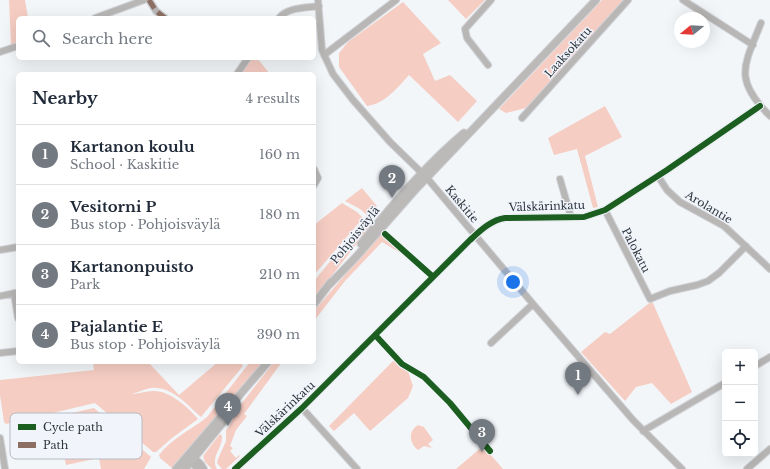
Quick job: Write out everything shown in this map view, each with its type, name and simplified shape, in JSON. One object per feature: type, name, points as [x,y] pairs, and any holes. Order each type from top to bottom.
[{"type":"main road","name":"Pohjoisväylä","points":[[316,301],[425,176],[485,117],[596,0]]},
{"type":"main road","points":[[176,469],[190,458],[246,393],[266,364]]},
{"type":"main road","points":[[185,469],[190,458]]},
{"type":"street","points":[[100,16],[144,0]]},
{"type":"street","points":[[149,0],[156,11],[162,16]]},
{"type":"street","points":[[324,55],[396,0]]},
{"type":"street","points":[[488,65],[467,38],[466,29],[491,0]]},
{"type":"street","name":"Laaksokatu","points":[[522,118],[628,0]]},
{"type":"street","points":[[682,0],[753,45]]},
{"type":"street","points":[[281,16],[290,11],[318,3]]},
{"type":"street","name":"Kaskitie","points":[[318,3],[322,50],[333,74],[353,100],[390,142],[425,176],[643,431],[682,469]]},
{"type":"street","points":[[761,23],[746,63],[745,79],[751,93],[760,106],[770,116]]},
{"type":"street","points":[[0,52],[16,47]]},
{"type":"street","points":[[239,72],[247,60]]},
{"type":"street","name":"Välskärinkatu","points":[[235,469],[302,408],[475,235],[488,225],[501,218],[584,217],[605,210],[658,176],[760,106]]},
{"type":"street","name":"Arolantie","points":[[658,176],[667,190],[680,202],[724,226],[770,269]]},
{"type":"street","points":[[560,179],[571,217]]},
{"type":"street","name":"Palokatu","points":[[605,210],[650,299],[708,281],[719,273],[746,246]]},
{"type":"street","points":[[0,250],[16,247]]},
{"type":"street","points":[[0,296],[16,293]]},
{"type":"street","points":[[491,343],[533,304]]},
{"type":"street","points":[[0,353],[16,351]]},
{"type":"street","points":[[758,364],[770,357]]},
{"type":"street","points":[[643,431],[722,385]]},
{"type":"street","points":[[302,408],[357,469]]},
{"type":"street","points":[[0,438],[5,469]]},
{"type":"street","points":[[747,469],[770,449]]},
{"type":"street","points":[[190,458],[198,469]]},
{"type":"street","points":[[190,458],[201,464],[204,469]]},
{"type":"shaded area","points":[[9,0],[25,0],[28,16],[16,16],[16,44],[11,45]]},
{"type":"shaded area","points":[[448,0],[485,0],[466,19]]},
{"type":"shaded area","points":[[602,0],[626,0],[530,107],[506,113],[499,109]]},
{"type":"shaded area","points":[[403,2],[441,43],[423,54],[435,81],[450,75],[477,101],[458,122],[409,75],[396,90],[380,102],[367,106],[339,67],[339,53],[348,42]]},
{"type":"shaded area","points":[[249,60],[259,60],[268,72],[240,72]]},
{"type":"shaded area","points":[[605,106],[622,137],[585,156],[598,207],[593,208],[577,149],[554,155],[548,138]]},
{"type":"shaded area","points":[[362,188],[377,206],[367,215],[360,209],[345,201]]},
{"type":"shaded area","points":[[342,203],[357,212],[363,218],[316,273],[316,223]]},
{"type":"shaded area","points":[[366,222],[371,225],[316,296],[316,279]]},
{"type":"shaded area","points":[[382,234],[406,255],[382,242],[345,281],[316,318],[316,309]]},
{"type":"shaded area","points":[[652,301],[692,392],[671,404],[652,383],[636,387],[625,401],[581,352],[605,332],[610,334]]},
{"type":"shaded area","points":[[394,360],[408,371],[413,386],[408,398],[370,431],[354,413],[334,431],[329,426]]},
{"type":"shaded area","points":[[93,364],[150,364],[179,395],[216,364],[242,364],[243,366],[201,417],[181,399],[163,389],[150,388],[132,394],[153,391],[165,393],[178,400],[198,419],[156,452],[153,452],[142,443],[142,413],[107,413],[95,403],[53,413],[10,413],[10,423],[6,424],[4,422],[0,395],[0,380],[94,370]]},
{"type":"shaded area","points":[[248,364],[262,364],[172,468],[160,458],[159,455],[164,449],[207,417]]},
{"type":"shaded area","points":[[272,364],[281,364],[244,414],[247,416],[236,430],[230,446],[233,448],[230,451],[236,458],[239,455],[240,456],[226,469],[222,469],[217,463],[218,459],[226,441],[226,430],[238,408]]},
{"type":"shaded area","points":[[94,408],[100,413],[72,413]]},
{"type":"shaded area","points":[[418,425],[424,427],[433,440],[428,444],[432,448],[424,446],[418,450],[411,441],[411,434]]},
{"type":"shaded area","points":[[220,434],[222,436],[222,440],[215,460],[217,469],[212,469],[205,462],[203,456]]},
{"type":"shaded area","points":[[483,446],[503,469],[456,469]]},
{"type":"shaded area","points":[[142,449],[151,457],[144,469],[101,469],[99,459],[142,459]]},
{"type":"shaded area","points":[[65,459],[94,459],[66,465]]},
{"type":"marked path","points":[[149,0],[156,11],[162,16]]},
{"type":"cycle path","points":[[235,469],[302,408],[470,240],[486,226],[505,218],[584,217],[605,210],[667,170],[760,106]]},
{"type":"cycle path","points":[[385,234],[431,275]]},
{"type":"cycle path","points":[[377,337],[402,364],[424,377],[450,403],[490,451]]},
{"type":"place","name":"Vesitorni P","points":[[392,198]]},
{"type":"place","name":"Kartanon koulu","points":[[578,395]]},
{"type":"place","name":"Pajalantie E","points":[[228,426]]},
{"type":"place","name":"Kartanonpuisto","points":[[482,452]]}]
